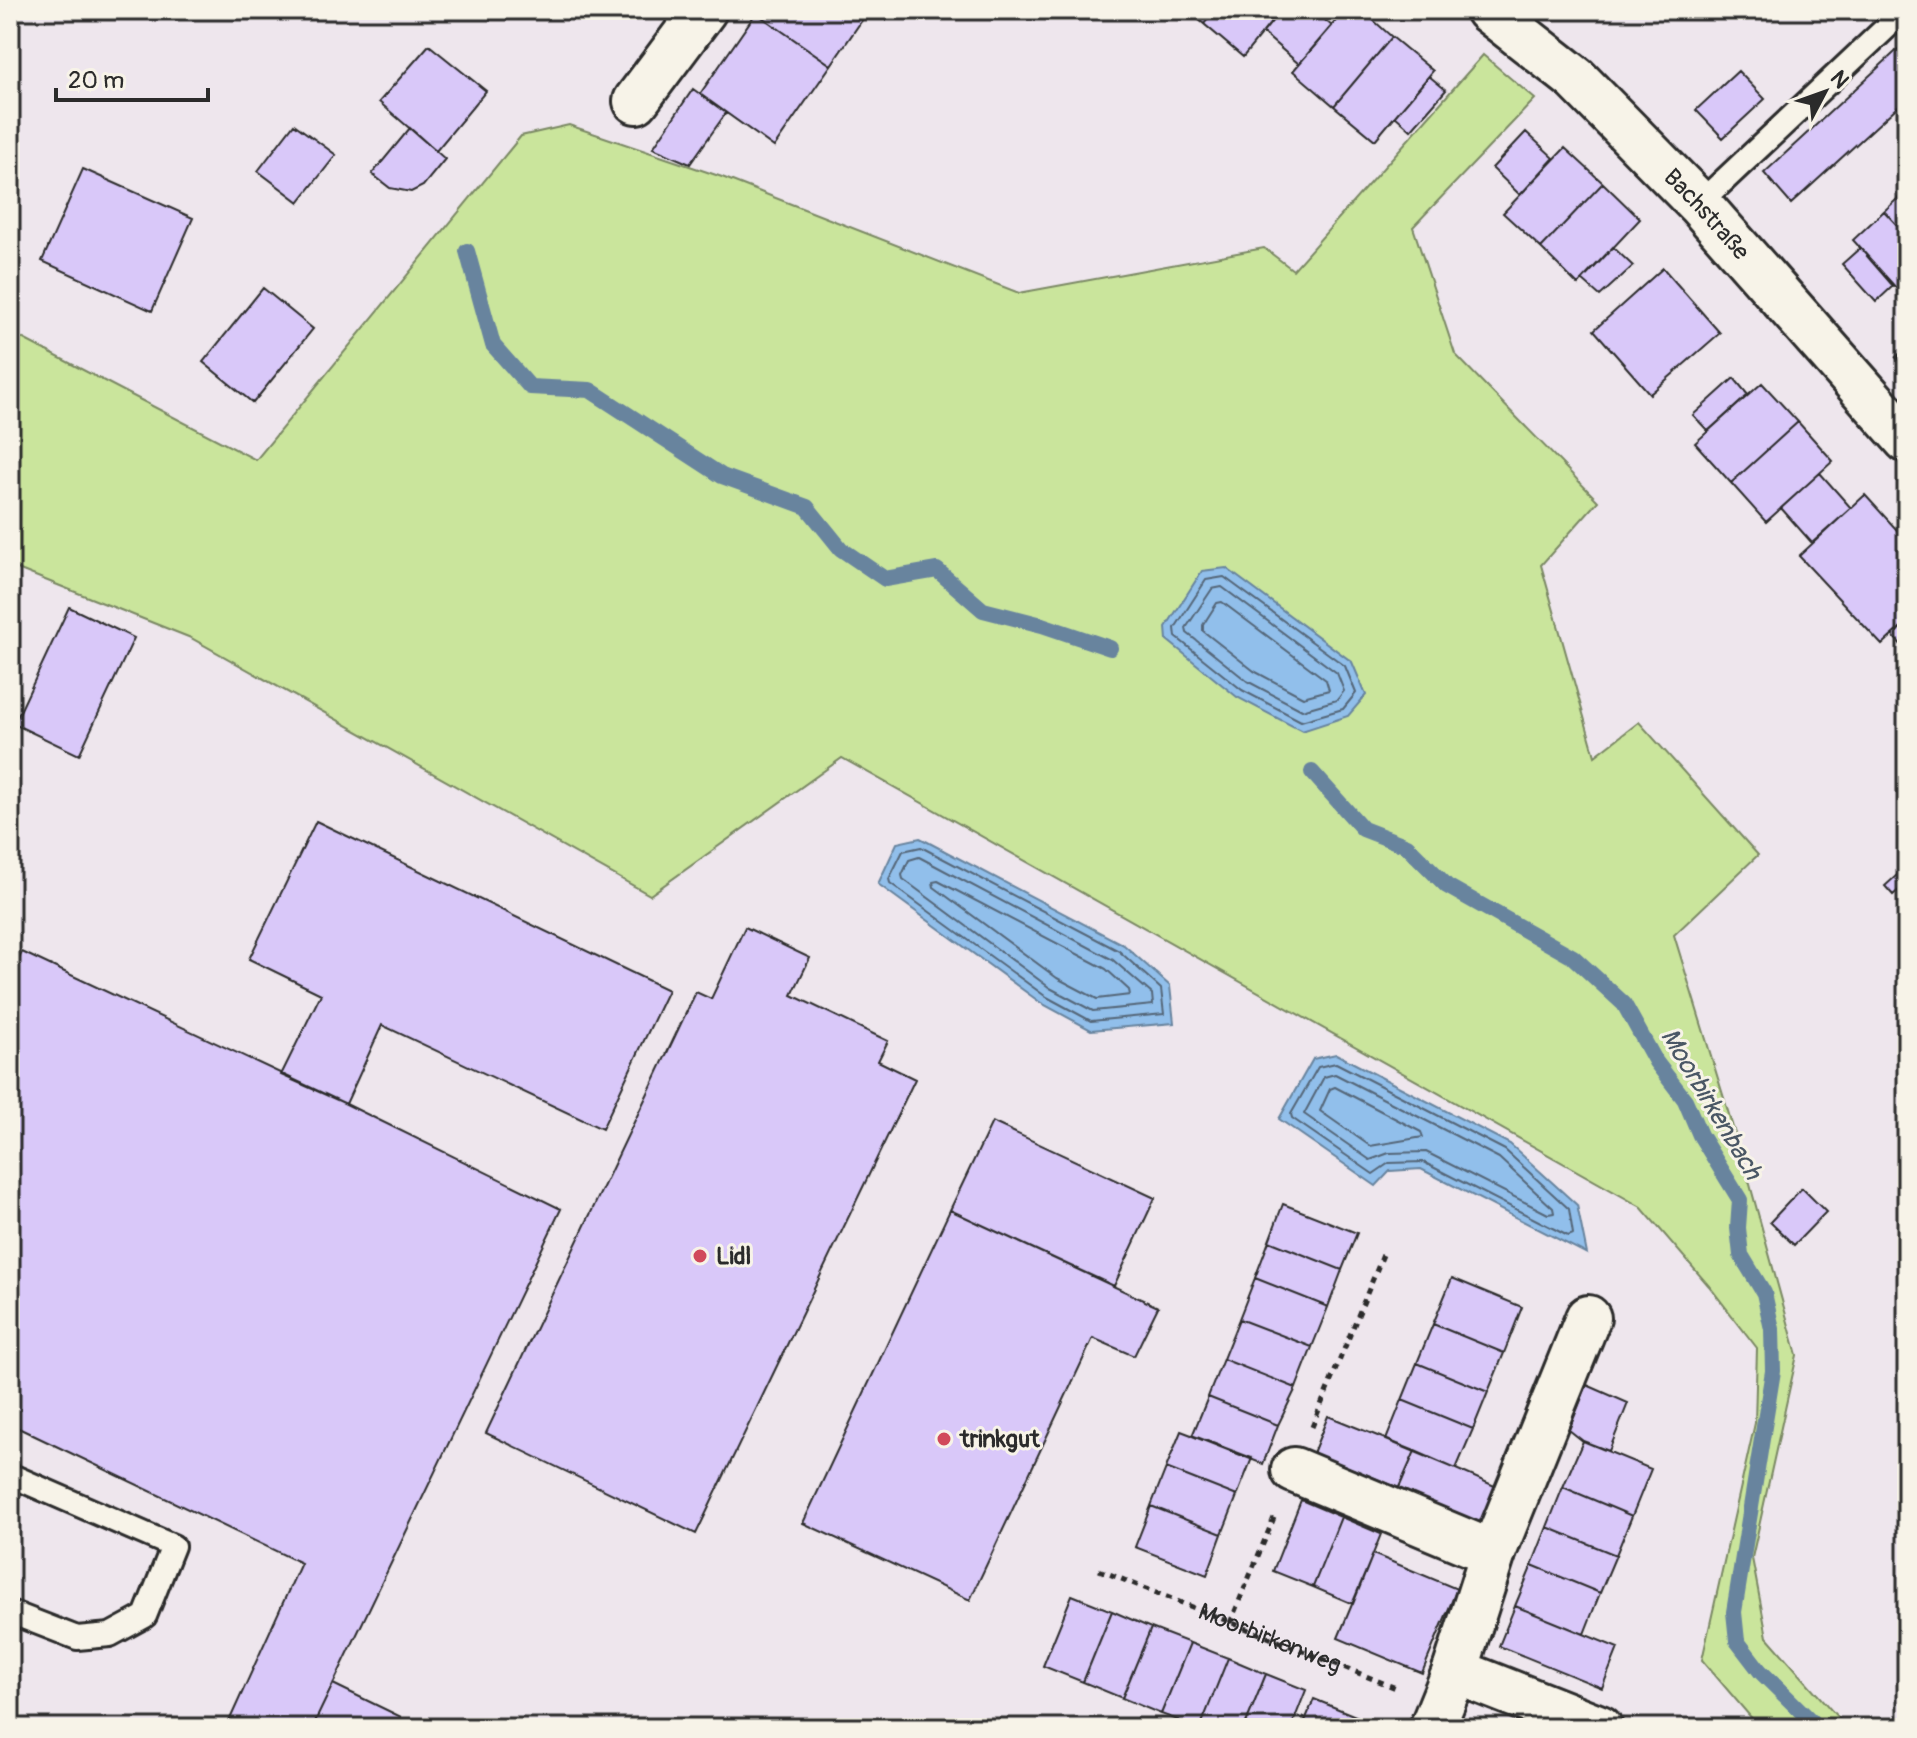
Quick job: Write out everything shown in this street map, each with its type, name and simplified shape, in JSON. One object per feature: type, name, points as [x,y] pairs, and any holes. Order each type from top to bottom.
[{"type":"street","points":[[636,101],[704,10]]},
{"type":"street","name":"Bachstraße","points":[[1488,10],[1576,79],[1699,204],[1907,440]]},
{"type":"street","points":[[1588,1318],[1493,1553],[1443,1702],[1600,1728]]},
{"type":"street","points":[[1294,1470],[1493,1553]]},
{"type":"lane","points":[[1699,204],[1905,10]]},
{"type":"lane","points":[[10,1475],[173,1546],[145,1616],[110,1635],[77,1638],[10,1612]]},
{"type":"path","name":"Moorbirkenweg","points":[[1099,1570],[1443,1702]]},
{"type":"path","points":[[886,1722],[899,1728]]},
{"type":"green space","points":[[1483,55],[1535,99],[1413,227],[1455,354],[1598,501],[1541,565],[1595,756],[1639,722],[1758,855],[1674,935],[1746,1170],[1797,1355],[1752,1558],[1767,1637],[1847,1728],[1760,1728],[1702,1660],[1755,1423],[1757,1348],[1641,1207],[842,758],[650,895],[191,638],[10,566],[10,332],[256,460],[521,136],[569,125],[722,177],[1019,293],[1264,248],[1293,270]]},
{"type":"water","points":[[1226,568],[1352,662],[1366,695],[1348,716],[1302,731],[1237,697],[1167,640],[1166,627],[1202,571]]},
{"type":"water","points":[[920,838],[1124,945],[1170,986],[1174,1023],[1091,1030],[1041,1003],[878,884],[897,843]]},
{"type":"water","points":[[1336,1054],[1510,1144],[1577,1205],[1587,1254],[1421,1169],[1390,1171],[1376,1186],[1279,1119],[1313,1059]]},
{"type":"building","points":[[758,10],[869,10],[831,65],[756,13]]},
{"type":"building","points":[[1187,10],[1215,10],[1204,24]]},
{"type":"building","points":[[1215,10],[1281,10],[1243,57],[1204,24]]},
{"type":"building","points":[[1281,10],[1313,10],[1332,26],[1299,64],[1263,33]]},
{"type":"building","points":[[1345,10],[1362,10],[1392,37],[1334,106],[1293,71]]},
{"type":"building","points":[[756,13],[831,65],[774,147],[700,94]]},
{"type":"building","points":[[1392,37],[1433,71],[1375,140],[1334,106]]},
{"type":"building","points":[[1907,41],[1907,98],[1791,204],[1764,173]]},
{"type":"building","points":[[429,45],[486,91],[436,151],[379,102]]},
{"type":"building","points":[[1738,71],[1765,99],[1723,138],[1696,110]]},
{"type":"building","points":[[1429,76],[1446,90],[1411,130],[1395,116]]},
{"type":"building","points":[[693,89],[726,113],[690,164],[653,148]]},
{"type":"building","points":[[294,124],[336,155],[299,202],[258,171]]},
{"type":"building","points":[[410,128],[445,159],[423,186],[411,192],[390,188],[372,174]]},
{"type":"building","points":[[1526,132],[1554,158],[1520,195],[1492,168]]},
{"type":"building","points":[[1565,148],[1603,183],[1541,248],[1503,213]]},
{"type":"building","points":[[83,169],[193,218],[152,311],[42,261]]},
{"type":"building","points":[[1603,183],[1640,219],[1578,285],[1541,248]]},
{"type":"building","points":[[1907,190],[1907,236],[1884,211]]},
{"type":"building","points":[[1884,211],[1907,236],[1907,300],[1853,240]]},
{"type":"building","points":[[1613,247],[1633,266],[1600,296],[1582,280]]},
{"type":"building","points":[[1860,248],[1893,286],[1876,302],[1842,264]]},
{"type":"building","points":[[1663,268],[1720,333],[1650,394],[1594,330]]},
{"type":"building","points":[[263,288],[313,329],[253,403],[203,362]]},
{"type":"building","points":[[1734,378],[1748,395],[1708,431],[1693,415]]},
{"type":"building","points":[[1762,383],[1798,422],[1731,483],[1695,443]]},
{"type":"building","points":[[1798,422],[1833,461],[1766,522],[1731,483]]},
{"type":"building","points":[[1820,473],[1851,508],[1812,543],[1781,508]]},
{"type":"building","points":[[1865,495],[1907,541],[1907,622],[1882,645],[1799,556]]},
{"type":"building","points":[[69,607],[134,638],[79,755],[14,724]]},
{"type":"building","points":[[1907,622],[1907,651],[1892,635]]},
{"type":"building","points":[[316,821],[668,990],[602,1129],[382,1025],[346,1104],[281,1075],[321,994],[249,959]]},
{"type":"building","points":[[1907,866],[1907,883],[1893,895],[1885,886]]},
{"type":"building","name":"Lidl","points":[[745,927],[810,958],[792,995],[888,1041],[878,1061],[915,1079],[696,1534],[486,1433],[696,992],[711,999]]},
{"type":"building","points":[[22,952],[561,1209],[312,1728],[226,1728],[301,1563],[10,1424],[10,978]]},
{"type":"building","points":[[992,1122],[1155,1198],[1114,1286],[950,1210]]},
{"type":"building","points":[[1802,1188],[1826,1212],[1794,1245],[1770,1222]]},
{"type":"building","points":[[1283,1204],[1357,1233],[1342,1270],[1269,1241]]},
{"type":"building","name":"trinkgut","points":[[950,1210],[1158,1307],[1134,1356],[1093,1338],[970,1600],[803,1523]]},
{"type":"building","points":[[1269,1241],[1342,1270],[1328,1307],[1255,1278]]},
{"type":"building","points":[[1255,1278],[1328,1307],[1312,1347],[1239,1319]]},
{"type":"building","points":[[1452,1278],[1522,1307],[1504,1353],[1433,1324]]},
{"type":"building","points":[[1239,1319],[1312,1347],[1296,1388],[1223,1359]]},
{"type":"building","points":[[1433,1324],[1504,1353],[1488,1392],[1417,1363]]},
{"type":"building","points":[[1223,1359],[1296,1388],[1278,1425],[1208,1397]]},
{"type":"building","points":[[1417,1363],[1488,1392],[1473,1429],[1402,1400]]},
{"type":"building","points":[[1587,1385],[1628,1403],[1609,1451],[1583,1441],[1569,1430]]},
{"type":"building","points":[[1208,1397],[1278,1425],[1263,1464],[1192,1436]]},
{"type":"building","points":[[1402,1400],[1473,1429],[1456,1469],[1386,1440]]},
{"type":"building","points":[[1328,1416],[1415,1451],[1399,1488],[1313,1453]]},
{"type":"building","points":[[1181,1431],[1252,1458],[1237,1496],[1166,1468]]},
{"type":"building","points":[[1583,1441],[1651,1469],[1632,1516],[1563,1487]]},
{"type":"building","points":[[1415,1451],[1497,1487],[1479,1529],[1396,1494]]},
{"type":"building","points":[[1166,1468],[1237,1496],[1222,1534],[1151,1506]]},
{"type":"building","points":[[1563,1487],[1632,1516],[1616,1555],[1547,1527]]},
{"type":"building","points":[[1301,1500],[1341,1517],[1313,1587],[1273,1571]]},
{"type":"building","points":[[1151,1506],[1222,1534],[1207,1575],[1135,1547]]},
{"type":"building","points":[[1341,1517],[1381,1534],[1353,1604],[1313,1587]]},
{"type":"building","points":[[1547,1527],[1616,1555],[1600,1593],[1532,1565]]},
{"type":"building","points":[[1373,1554],[1457,1589],[1422,1673],[1338,1638]]},
{"type":"building","points":[[1532,1565],[1600,1593],[1584,1634],[1515,1606]]},
{"type":"building","points":[[1072,1595],[1112,1611],[1083,1682],[1043,1666]]},
{"type":"building","points":[[1515,1606],[1618,1648],[1602,1688],[1499,1646]]},
{"type":"building","points":[[1112,1611],[1151,1628],[1122,1698],[1083,1682]]},
{"type":"building","points":[[1151,1628],[1190,1643],[1161,1714],[1122,1698]]},
{"type":"building","points":[[1190,1643],[1228,1658],[1200,1728],[1161,1714]]},
{"type":"building","points":[[1228,1658],[1266,1674],[1244,1728],[1200,1728]]},
{"type":"building","points":[[1266,1674],[1306,1690],[1291,1728],[1244,1728]]},
{"type":"building","points":[[333,1684],[401,1717],[395,1728],[312,1728]]},
{"type":"building","points":[[1314,1699],[1385,1728],[1302,1728]]},
{"type":"waterway","name":"Moorbirkenbach","points":[[467,251],[493,345],[530,387],[590,390],[722,476],[807,507],[841,549],[885,579],[937,570],[983,610],[1042,625],[1110,648]]},
{"type":"waterway","name":"Moorbirkenbach","points":[[1312,772],[1363,829],[1407,846],[1447,886],[1573,957],[1624,1004],[1656,1062],[1685,1100],[1700,1135],[1740,1200],[1738,1228],[1741,1255],[1764,1293],[1772,1329],[1773,1371],[1734,1612],[1737,1641],[1760,1671],[1818,1728]]},
{"type":"place","name":"Lidl","points":[[700,1256]]},
{"type":"place","name":"trinkgut","points":[[944,1439]]}]
